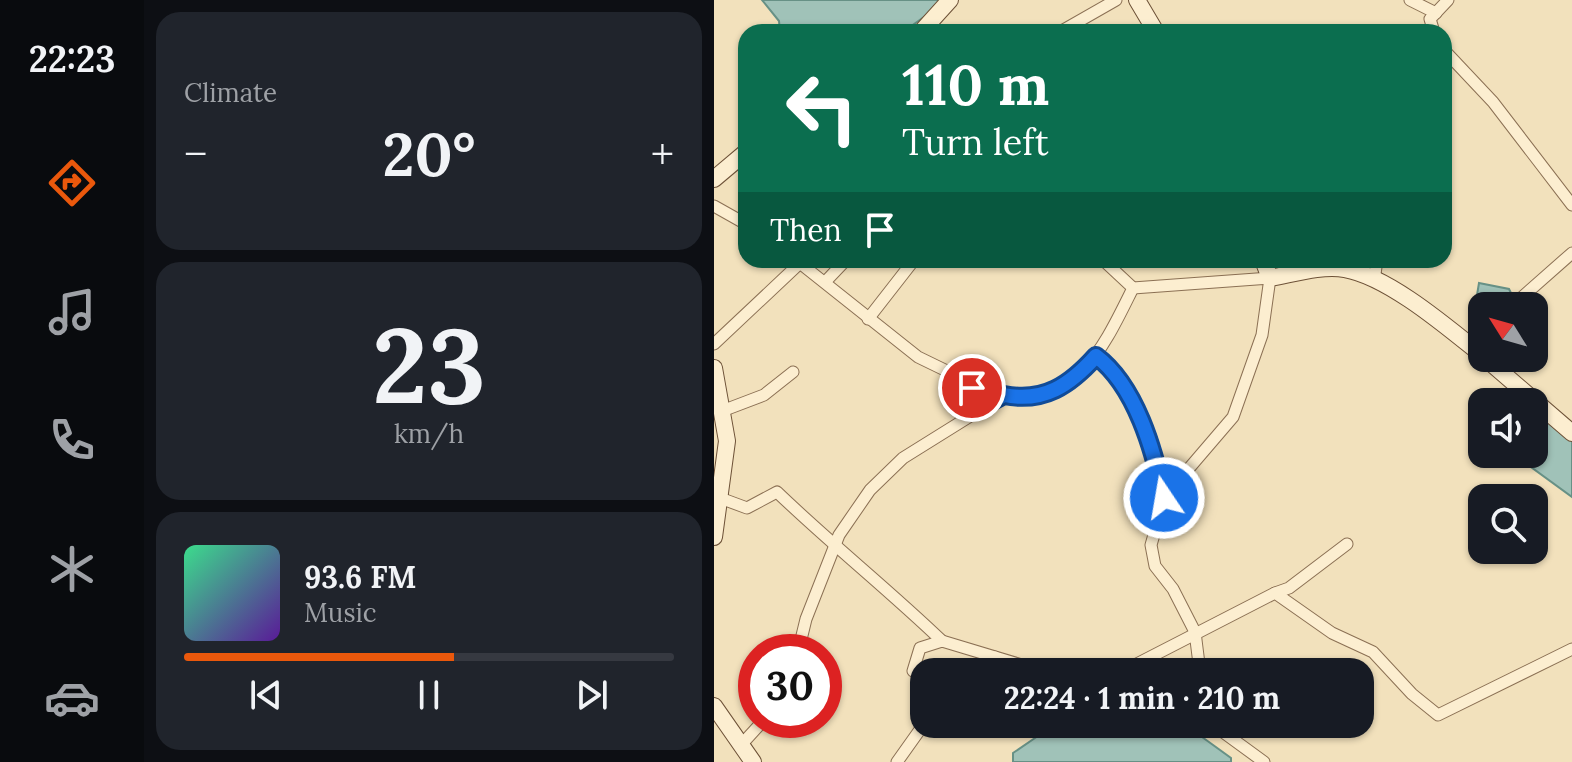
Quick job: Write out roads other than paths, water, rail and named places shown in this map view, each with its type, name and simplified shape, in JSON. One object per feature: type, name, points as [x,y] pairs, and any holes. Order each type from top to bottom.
[{"type":"street","points":[[928,24],[950,0]]},
{"type":"street","points":[[1074,24],[1116,0]]},
{"type":"street","points":[[1137,0],[1151,24]]},
{"type":"street","points":[[1410,0],[1436,13]]},
{"type":"street","points":[[1432,24],[1430,19],[1448,0]]},
{"type":"street","points":[[1452,58],[1493,102],[1572,205]]},
{"type":"street","points":[[714,179],[738,159]]},
{"type":"street","points":[[714,206],[738,220]]},
{"type":"street","points":[[1528,292],[1572,253]]},
{"type":"street","points":[[714,344],[792,268]]},
{"type":"street","points":[[807,268],[918,357],[953,374],[991,402]]},
{"type":"street","points":[[826,281],[838,268]]},
{"type":"street","points":[[868,319],[908,268]]},
{"type":"street","points":[[1112,268],[1133,288],[1344,269],[1374,281],[1468,340]]},
{"type":"street","points":[[1198,658],[1195,632],[1173,589],[1155,566],[1151,545],[1168,486],[1185,473],[1233,417],[1262,335],[1270,278],[1266,268]]},
{"type":"street","points":[[1374,281],[1376,268]]},
{"type":"street","points":[[802,634],[845,524],[870,490],[903,458],[991,402],[1004,395],[1024,399],[1054,392],[1076,378],[1096,356],[1133,288]]},
{"type":"street","points":[[1096,356],[1111,367],[1151,438],[1164,498]]},
{"type":"street","points":[[714,368],[727,441],[714,537]]},
{"type":"street","points":[[722,411],[764,395],[793,372]]},
{"type":"street","points":[[1506,372],[1572,433]]},
{"type":"street","points":[[720,498],[747,508],[777,492],[835,549],[912,610],[942,641],[998,658]]},
{"type":"street","points":[[1147,658],[1289,588],[1347,544]]},
{"type":"street","points":[[1275,593],[1332,633],[1373,652],[1412,694],[1438,715],[1572,649]]},
{"type":"street","points":[[917,658],[920,648],[942,641]]},
{"type":"street","points":[[714,706],[753,762]]},
{"type":"street","points":[[741,745],[747,738]]},
{"type":"street","points":[[897,762],[914,738]]},
{"type":"street","points":[[1231,738],[1264,762]]},
{"type":"water","points":[[762,0],[940,0],[914,24],[779,24]]},
{"type":"water","points":[[1479,283],[1509,289],[1510,292],[1478,292]]},
{"type":"water","points":[[1548,420],[1572,440],[1572,497],[1532,468],[1548,468]]},
{"type":"water","points":[[1035,738],[1203,738],[1231,758],[1231,762],[1013,762],[1013,753]]}]
